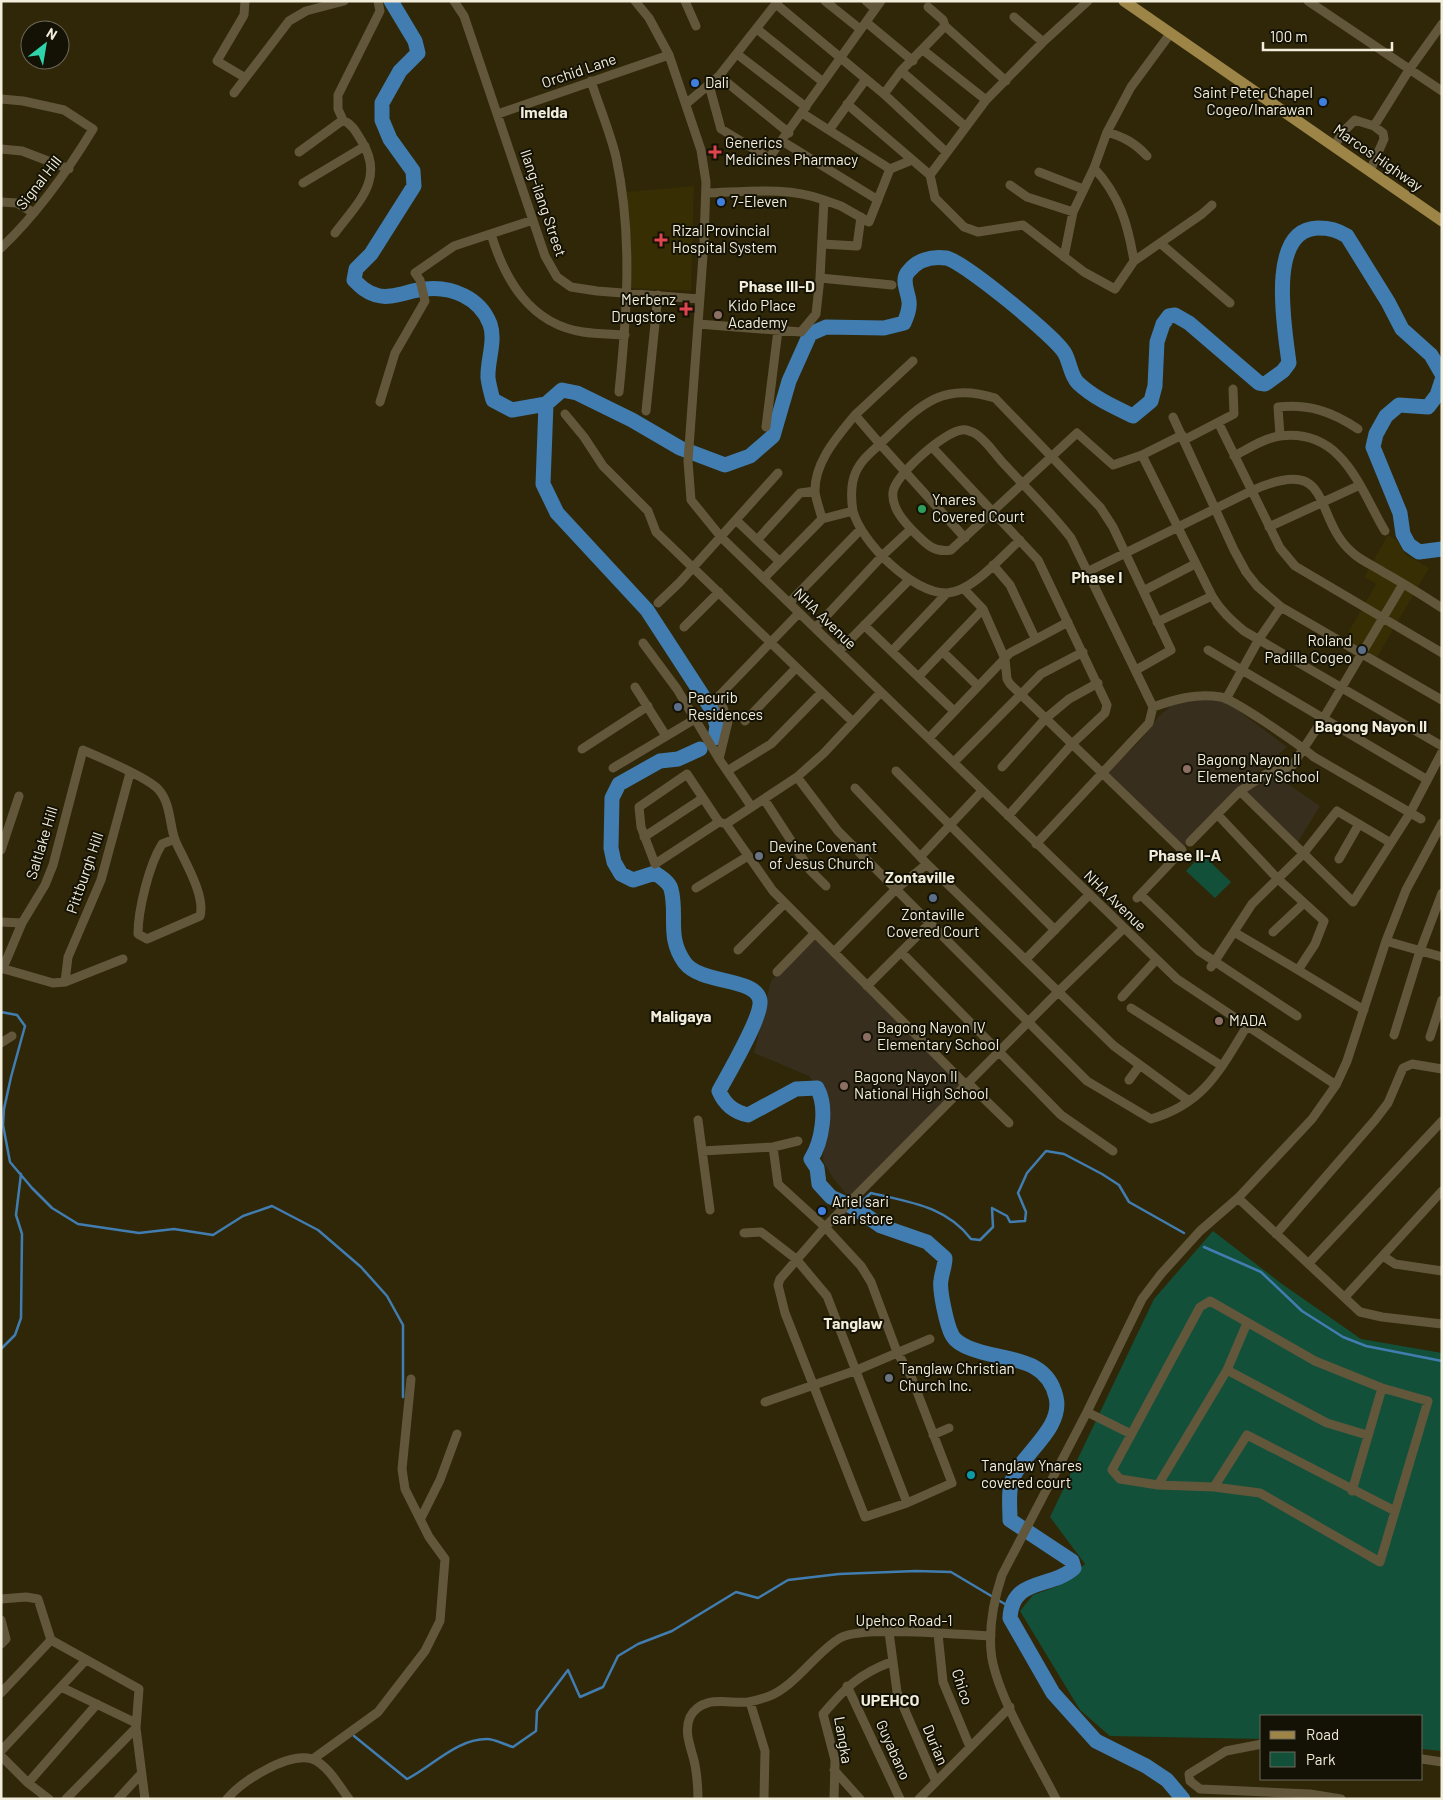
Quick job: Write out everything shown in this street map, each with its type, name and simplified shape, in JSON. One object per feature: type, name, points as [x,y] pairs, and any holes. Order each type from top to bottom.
[{"type":"main road","name":"Marcos Highway","points":[[1124,1],[1442,221]]},
{"type":"street","points":[[244,78],[217,60],[244,15],[245,1]]},
{"type":"street","points":[[234,93],[289,21],[326,4],[344,1]]},
{"type":"street","points":[[335,233],[365,193],[372,177],[372,164],[365,146],[354,128],[343,120],[338,109],[338,95],[380,11],[378,1]]},
{"type":"street","name":"Ilang-ilang Street","points":[[454,1],[464,16],[545,256],[557,277],[571,287],[699,299]]},
{"type":"street","name":"NHA Avenue","points":[[635,1],[649,18],[668,55],[687,103],[701,150],[706,193],[688,460],[691,500],[722,537],[1176,979],[1336,1085]]},
{"type":"street","points":[[685,1],[696,26]]},
{"type":"street","points":[[825,1],[913,61]]},
{"type":"street","points":[[709,85],[721,129],[769,158],[878,5],[866,1]]},
{"type":"street","points":[[930,175],[945,151],[986,100],[1043,42],[1088,1]]},
{"type":"street","points":[[1308,1],[1442,91]]},
{"type":"street","points":[[687,103],[719,76],[777,3],[884,94],[945,151]]},
{"type":"street","points":[[928,7],[943,20],[945,26],[1006,81]]},
{"type":"street","points":[[1014,16],[1043,42]]},
{"type":"street","points":[[1374,126],[1409,70],[1442,24]]},
{"type":"street","points":[[884,94],[901,71],[913,61],[945,26]]},
{"type":"street","points":[[756,28],[823,82]]},
{"type":"street","points":[[1064,258],[1073,212],[1094,168],[1107,132],[1131,87],[1170,34]]},
{"type":"street","points":[[923,50],[986,100]]},
{"type":"street","points":[[737,54],[829,130],[890,169]]},
{"type":"street","name":"Orchid Lane","points":[[498,114],[668,55]]},
{"type":"street","points":[[901,71],[966,127]]},
{"type":"street","points":[[719,76],[789,132]]},
{"type":"street","points":[[829,130],[866,79]]},
{"type":"street","points":[[591,81],[616,155],[622,191],[628,293],[618,392]]},
{"type":"street","name":"Signal Hill","points":[[1,99],[23,101],[64,110],[93,129],[69,169],[34,213],[1,248]]},
{"type":"street","points":[[847,104],[930,175],[935,198],[964,226],[978,232],[1024,225],[1064,258],[1114,289],[1134,261],[1202,214],[1212,204]]},
{"type":"street","points":[[299,152],[343,120]]},
{"type":"street","points":[[1334,146],[1344,131],[1355,120],[1374,126],[1383,133],[1384,139],[1370,172]]},
{"type":"street","points":[[1107,132],[1136,144],[1147,156]]},
{"type":"street","points":[[782,141],[878,200]]},
{"type":"street","points":[[304,183],[365,146]]},
{"type":"street","points":[[1,149],[22,151],[69,169]]},
{"type":"street","points":[[706,193],[787,191],[809,194],[841,206],[869,222],[890,169],[912,160]]},
{"type":"street","points":[[1094,168],[1107,182],[1128,226],[1134,261]]},
{"type":"street","points":[[1039,172],[1083,189]]},
{"type":"street","points":[[1010,186],[1027,197],[1073,212]]},
{"type":"street","points":[[698,324],[801,332],[816,314],[824,200]]},
{"type":"street","points":[[1,202],[17,203],[34,213]]},
{"type":"street","points":[[822,244],[856,246],[861,217]]},
{"type":"street","points":[[380,402],[395,353],[425,301],[420,280],[415,273],[454,246],[533,220]]},
{"type":"street","points":[[490,234],[500,264],[530,308],[554,322],[581,332],[625,335]]},
{"type":"street","points":[[1160,243],[1230,303]]},
{"type":"street","points":[[820,278],[892,285]]},
{"type":"street","points":[[646,411],[658,295]]},
{"type":"street","points":[[766,427],[778,330]]},
{"type":"street","points":[[822,519],[815,491],[818,471],[833,443],[856,415],[912,361]]},
{"type":"street","points":[[1036,844],[1149,723],[1153,707],[1089,571],[1071,538],[1022,484],[976,434],[963,429],[946,435],[897,481],[893,492],[894,506],[911,529],[928,546],[941,552],[951,550],[992,513],[1022,484],[1077,433],[1111,464],[1142,455],[1219,424],[1234,414],[1233,389]]},
{"type":"street","points":[[1020,540],[964,589],[947,593],[928,590],[909,580],[883,555],[861,529],[853,511],[854,476],[864,459],[923,404],[944,395],[971,393],[995,398],[1100,508],[1125,554],[1171,650],[1136,670]]},
{"type":"street","points":[[1280,436],[1278,407],[1296,405],[1320,408],[1340,417],[1358,429]]},
{"type":"street","points":[[566,414],[603,466],[648,511],[656,532],[853,722]]},
{"type":"street","points":[[856,415],[965,538]]},
{"type":"street","points":[[1173,417],[1246,572],[1268,596],[1281,607],[1442,700]]},
{"type":"street","points":[[1219,424],[1280,548],[1295,566],[1442,653]]},
{"type":"street","points":[[1234,456],[1280,436],[1305,438],[1322,442],[1348,464],[1385,531]]},
{"type":"street","points":[[932,447],[1038,560],[1107,704],[1107,711],[1072,744],[1008,816]]},
{"type":"street","points":[[1142,455],[1212,596],[1230,619],[1244,631],[1442,746]]},
{"type":"street","points":[[658,604],[722,537],[778,473]]},
{"type":"street","points":[[1089,571],[1216,510],[1251,491],[1275,480],[1289,478],[1311,485],[1322,501],[1340,537],[1353,554],[1442,608]]},
{"type":"street","points":[[1269,527],[1360,485]]},
{"type":"street","points":[[757,540],[800,493],[815,491]]},
{"type":"street","points":[[764,578],[822,519],[853,511]]},
{"type":"street","points":[[1378,519],[1388,516]]},
{"type":"street","points":[[736,520],[779,561]]},
{"type":"street","points":[[789,603],[861,529]]},
{"type":"street","points":[[815,628],[883,555],[911,529]]},
{"type":"street","points":[[1143,591],[1195,564]]},
{"type":"street","points":[[993,565],[1010,584],[1035,638]]},
{"type":"street","points":[[839,651],[909,580]]},
{"type":"street","points":[[1190,842],[1240,791],[1266,774],[1292,766],[1305,749],[1403,584]]},
{"type":"street","points":[[964,589],[983,609],[1005,658],[1007,680],[1182,850]]},
{"type":"street","points":[[684,628],[719,592]]},
{"type":"street","points":[[892,651],[947,593]]},
{"type":"street","points":[[1157,622],[1212,596]]},
{"type":"street","points":[[1226,699],[1259,639],[1281,607]]},
{"type":"street","points":[[919,676],[983,609]]},
{"type":"street","points":[[719,759],[728,722],[719,696],[799,613]]},
{"type":"street","points":[[928,738],[1005,658],[1035,638],[1068,622]]},
{"type":"street","points":[[864,626],[954,711]]},
{"type":"street","points":[[643,643],[677,689],[719,759],[751,806]]},
{"type":"street","points":[[1208,650],[1426,780]]},
{"type":"street","points":[[943,652],[978,686]]},
{"type":"street","points":[[954,762],[1041,674],[1083,652]]},
{"type":"street","points":[[745,721],[796,668]]},
{"type":"street","points":[[1002,767],[1045,719],[1069,699],[1098,683]]},
{"type":"street","points":[[635,687],[666,736]]},
{"type":"street","points":[[728,771],[771,744],[822,692]]},
{"type":"street","points":[[881,692],[824,753],[797,777],[764,799],[751,806],[723,823],[655,864],[644,837],[639,806],[685,773],[690,776],[703,798],[723,823],[748,856],[773,891],[867,986],[1009,1123]]},
{"type":"street","points":[[1153,707],[1188,696],[1226,699],[1305,749],[1314,757],[1421,819]]},
{"type":"street","points":[[582,749],[648,706]]},
{"type":"street","points":[[614,768],[695,719]]},
{"type":"street","name":"Saltlake Hill","points":[[2,968],[22,923],[45,884],[53,865],[83,750],[130,773]]},
{"type":"street","points":[[1240,791],[1353,902],[1410,813],[1442,752]]},
{"type":"street","points":[[896,771],[1055,930]]},
{"type":"street","points":[[130,773],[158,789],[168,808],[175,839],[196,888],[202,910],[200,916],[147,939],[138,934],[138,919],[151,870],[162,844],[175,839]]},
{"type":"street","name":"Pittburgh Hill","points":[[65,982],[68,957],[101,880],[130,773]]},
{"type":"street","points":[[797,777],[838,830],[1087,1080],[1151,1119],[1163,1116],[1207,1088],[1247,1026]]},
{"type":"street","points":[[855,788],[927,864],[1026,958],[1114,1046],[1189,1100]]},
{"type":"street","points":[[921,856],[982,791]]},
{"type":"street","points":[[1,850],[19,796]]},
{"type":"street","points":[[644,837],[703,798]]},
{"type":"street","points":[[764,799],[810,870],[826,886]]},
{"type":"street","points":[[1213,964],[1252,904],[1302,854],[1337,811],[1391,844]]},
{"type":"street","points":[[1217,814],[1278,879],[1324,921],[1315,944],[1298,970]]},
{"type":"street","points":[[1339,859],[1359,824]]},
{"type":"street","points":[[1056,1799],[1010,1707],[994,1670],[991,1636],[994,1605],[1002,1575],[1088,1412],[1142,1300],[1161,1274],[1200,1231],[1238,1198],[1312,1119],[1336,1085],[1364,1010],[1386,941],[1406,890],[1440,828]]},
{"type":"street","points":[[696,888],[748,856]]},
{"type":"street","points":[[1174,859],[1139,896],[1213,964],[1297,1016]]},
{"type":"street","points":[[834,952],[896,889],[927,864]]},
{"type":"street","points":[[1394,1035],[1420,950],[1442,893]]},
{"type":"street","points":[[1026,958],[1089,895]]},
{"type":"street","points":[[738,950],[785,903]]},
{"type":"street","points":[[1273,932],[1304,903]]},
{"type":"street","points":[[1,922],[22,923]]},
{"type":"street","points":[[867,986],[930,923]]},
{"type":"street","points":[[773,1147],[778,1184],[825,1227],[861,1266],[871,1282],[897,1352],[911,1376],[952,1483],[907,1503],[865,1517],[785,1313],[778,1285],[783,1273],[825,1227],[968,1085],[1058,991],[1123,929]]},
{"type":"street","points":[[1234,932],[1364,1010]]},
{"type":"street","points":[[777,972],[815,933]]},
{"type":"street","points":[[1386,941],[1442,957]]},
{"type":"street","points":[[902,953],[1062,1115],[1113,1151]]},
{"type":"street","points":[[2,968],[53,983],[65,982],[123,959]]},
{"type":"street","points":[[1122,997],[1156,960]]},
{"type":"street","points":[[1430,1037],[1442,1000]]},
{"type":"street","points":[[1130,1008],[1222,1066]]},
{"type":"street","points":[[1,1043],[12,1036]]},
{"type":"street","points":[[1276,1234],[1375,1120],[1388,1103],[1403,1068],[1412,1064],[1442,1069]]},
{"type":"street","points":[[1129,1080],[1140,1066]]},
{"type":"street","points":[[698,1120],[710,1210]]},
{"type":"street","points":[[1308,1263],[1442,1121]]},
{"type":"street","points":[[702,1151],[773,1147],[798,1141]]},
{"type":"street","points":[[1345,1297],[1442,1191]]},
{"type":"street","points":[[1238,1198],[1360,1312],[1382,1317],[1442,1324]]},
{"type":"street","points":[[744,1233],[761,1232],[796,1259],[827,1296],[907,1503]]},
{"type":"street","points":[[1383,1256],[1395,1264],[1442,1271]]},
{"type":"street","points":[[1210,1301],[1247,1323],[1315,1361],[1382,1388],[1428,1401],[1380,1562],[1260,1493],[1214,1487],[1158,1485],[1120,1479],[1112,1470],[1200,1307],[1210,1301]]},
{"type":"street","points":[[1158,1485],[1226,1370],[1247,1323]]},
{"type":"street","points":[[765,1402],[857,1370],[930,1339]]},
{"type":"street","points":[[1226,1370],[1328,1424],[1367,1435]]},
{"type":"street","points":[[313,1759],[378,1712],[425,1650],[440,1621],[445,1559],[429,1537],[405,1488],[402,1469],[411,1379]]},
{"type":"street","points":[[1352,1491],[1382,1388]]},
{"type":"street","points":[[1088,1412],[1130,1434]]},
{"type":"street","points":[[933,1435],[949,1428]]},
{"type":"street","points":[[421,1518],[440,1480],[458,1434]]},
{"type":"street","points":[[1214,1487],[1247,1435],[1352,1491],[1395,1511]]},
{"type":"street","points":[[1,1599],[26,1597],[38,1599],[51,1640],[139,1689],[136,1725],[145,1799]]},
{"type":"street","points":[[1,1620],[6,1639],[1,1644]]},
{"type":"street","name":"Upehco Road-1","points":[[698,1799],[695,1765],[687,1730],[691,1716],[699,1705],[709,1702],[750,1702],[770,1696],[780,1690],[824,1650],[842,1637],[858,1632],[991,1636]]},
{"type":"street","name":"Durian","points":[[889,1632],[891,1662],[897,1692],[936,1782]]},
{"type":"street","name":"Chico","points":[[938,1634],[943,1682],[970,1747]]},
{"type":"street","points":[[1,1693],[51,1640]]},
{"type":"street","points":[[1,1751],[86,1660]]},
{"type":"street","name":"Langka","points":[[834,1799],[835,1760],[823,1714],[847,1686],[869,1670],[891,1662]]},
{"type":"street","points":[[61,1686],[136,1725]]},
{"type":"street","name":"Guyabano","points":[[847,1686],[900,1799]]},
{"type":"street","points":[[750,1702],[765,1751],[764,1799]]},
{"type":"street","points":[[28,1782],[97,1704]]},
{"type":"street","points":[[919,1799],[1010,1707]]},
{"type":"street","points":[[66,1799],[136,1725]]},
{"type":"street","points":[[1260,1744],[1226,1751],[1189,1774],[1190,1781],[1200,1789],[1310,1794],[1341,1799]]},
{"type":"street","points":[[1,1756],[49,1799]]},
{"type":"street","points":[[227,1799],[245,1781],[276,1765],[303,1758],[313,1759],[321,1764],[349,1799]]},
{"type":"street","points":[[1423,1759],[1442,1762]]},
{"type":"street","points":[[834,1770],[860,1799]]},
{"type":"street","points":[[118,1799],[141,1774]]},
{"type":"shaded area","name":"Rizal Provincial Hospital System","points":[[694,186],[691,291],[631,288],[626,192]]},
{"type":"shaded area","points":[[1388,535],[1397,540],[1406,555],[1429,568],[1377,657],[1345,638],[1376,584],[1364,577]]},
{"type":"shaded area","name":"Bagong Nayon II Elementary School","points":[[1223,699],[1287,747],[1246,782],[1183,848],[1106,774],[1139,742],[1159,716],[1178,700]]},
{"type":"shaded area","points":[[1272,773],[1320,806],[1296,845],[1241,792]]},
{"type":"shaded area","points":[[813,938],[962,1086],[849,1197],[833,1178],[823,1161],[825,1095],[809,1076],[754,1053],[771,981]]},
{"type":"green space","points":[[1202,854],[1231,882],[1215,898],[1186,871]]},
{"type":"green space","points":[[1213,1231],[1282,1284],[1361,1339],[1442,1353],[1442,1751],[1423,1749],[1423,1715],[1260,1715],[1260,1739],[1110,1736],[1080,1710],[1020,1611],[1033,1595],[1058,1586],[1085,1564],[1050,1517],[1154,1299]]},
{"type":"waterway","points":[[391,1],[415,41],[418,53],[400,71],[382,103],[382,120],[390,139],[413,171],[414,186],[371,254],[356,269],[354,280],[366,291],[382,296],[394,296],[419,290],[435,289],[455,292],[472,301],[485,315],[492,331],[488,378],[493,400],[512,410],[546,404],[562,390],[577,393],[632,420],[680,448],[725,465],[750,456],[773,436],[789,381],[810,334],[826,327],[884,328],[904,323],[909,304],[905,282],[906,275],[920,262],[930,258],[946,258],[970,271],[988,284],[1057,343],[1064,352],[1073,376],[1078,383],[1097,398],[1133,416],[1151,401],[1155,386],[1157,342],[1163,324],[1169,316],[1175,315],[1189,323],[1259,383],[1265,384],[1283,371],[1289,363],[1282,284],[1285,262],[1291,245],[1302,233],[1318,228],[1326,228],[1347,236],[1388,302],[1402,329],[1431,355],[1442,374]]},
{"type":"waterway","points":[[1442,380],[1437,395],[1428,407],[1399,405],[1386,416],[1376,434],[1373,447],[1400,513],[1403,534],[1409,545],[1419,552],[1442,549]]},
{"type":"waterway","points":[[546,404],[543,484],[557,513],[647,610],[712,710],[717,726],[715,738]]},
{"type":"waterway","points":[[700,749],[678,759],[660,761],[619,784],[612,798],[611,848],[614,862],[621,874],[633,880],[655,873],[668,884],[673,899],[674,935],[679,953],[685,963],[703,975],[739,984],[757,993],[760,1001],[756,1019],[744,1046],[719,1091],[730,1107],[748,1115],[796,1089],[817,1088],[823,1114],[821,1134],[811,1159],[817,1168],[819,1184],[831,1197],[855,1208],[881,1226],[927,1242],[945,1258],[941,1292],[948,1324],[956,1341],[980,1352],[1020,1361],[1032,1366],[1051,1383],[1056,1397],[1057,1408],[1050,1428],[1013,1477],[1010,1495],[1010,1520],[1072,1561],[1074,1568],[1055,1579],[1034,1585],[1025,1590],[1012,1605],[1010,1618],[1053,1693],[1096,1741],[1146,1766],[1167,1780],[1183,1799]]},
{"type":"waterway","points":[[1,1012],[17,1015],[25,1026],[4,1109],[3,1125],[10,1162],[52,1208],[78,1224],[139,1233],[174,1229],[213,1235],[243,1216],[272,1206],[318,1230],[361,1267],[387,1296],[403,1325],[403,1397]]},
{"type":"waterway","points":[[855,1208],[871,1193],[913,1203],[938,1212],[950,1219],[971,1239],[980,1240],[993,1227],[992,1208],[1007,1216],[1010,1222],[1025,1221],[1026,1212],[1018,1193],[1027,1173],[1046,1151],[1064,1154],[1102,1174],[1119,1185],[1129,1202],[1184,1233]]},
{"type":"waterway","points":[[1,1349],[15,1335],[21,1318],[22,1234],[16,1215],[21,1174]]},
{"type":"waterway","points":[[1204,1247],[1261,1272],[1302,1311],[1343,1337],[1366,1346],[1442,1361]]},
{"type":"waterway","points":[[354,1736],[407,1779],[465,1743],[490,1739],[513,1747],[536,1731],[537,1711],[568,1670],[580,1697],[603,1687],[618,1656],[638,1644],[672,1631],[736,1592],[758,1598],[788,1580],[839,1574],[916,1571],[951,1572],[993,1597]]},
{"type":"waterway","points":[[998,1600],[1010,1607]]},
{"type":"place","name":"Dali","points":[[695,83]]},
{"type":"place","name":"Saint Peter Chapel Cogeo/Inarawan","points":[[1323,102]]},
{"type":"place","name":"Generics Medicines Pharmacy","points":[[715,152]]},
{"type":"place","name":"7-Eleven","points":[[721,202]]},
{"type":"place","name":"Rizal Provincial Hospital System","points":[[661,240]]},
{"type":"place","name":"Merbenz Drugstore","points":[[686,309]]},
{"type":"place","name":"Kido Place Academy","points":[[718,315]]},
{"type":"place","name":"Ynares Covered Court","points":[[922,509]]},
{"type":"place","name":"Roland Padilla Cogeo","points":[[1362,650]]},
{"type":"place","name":"Pacurib Residences","points":[[678,707]]},
{"type":"place","name":"Bagong Nayon II Elementary School","points":[[1187,769]]},
{"type":"place","name":"Devine Covenant of Jesus Church","points":[[759,856]]},
{"type":"place","name":"Zontaville Covered Court","points":[[933,898]]},
{"type":"place","name":"MADA","points":[[1219,1021]]},
{"type":"place","name":"Bagong Nayon IV Elementary School","points":[[867,1037]]},
{"type":"place","name":"Bagong Nayon II National High School","points":[[844,1086]]},
{"type":"place","name":"Ariel sari sari store","points":[[822,1211]]},
{"type":"place","name":"Tanglaw Christian Church Inc.","points":[[889,1378]]},
{"type":"place","name":"Tanglaw Ynares covered court","points":[[971,1475]]},
{"type":"district","name":"Imelda","points":[[544,112]]},
{"type":"district","name":"Phase III-D","points":[[777,286]]},
{"type":"district","name":"Phase I","points":[[1097,577]]},
{"type":"district","name":"Bagong Nayon II","points":[[1371,726]]},
{"type":"district","name":"Phase II-A","points":[[1185,855]]},
{"type":"district","name":"Zontaville","points":[[920,877]]},
{"type":"district","name":"Maligaya","points":[[681,1016]]},
{"type":"district","name":"Tanglaw","points":[[853,1323]]},
{"type":"district","name":"UPEHCO","points":[[890,1700]]}]
